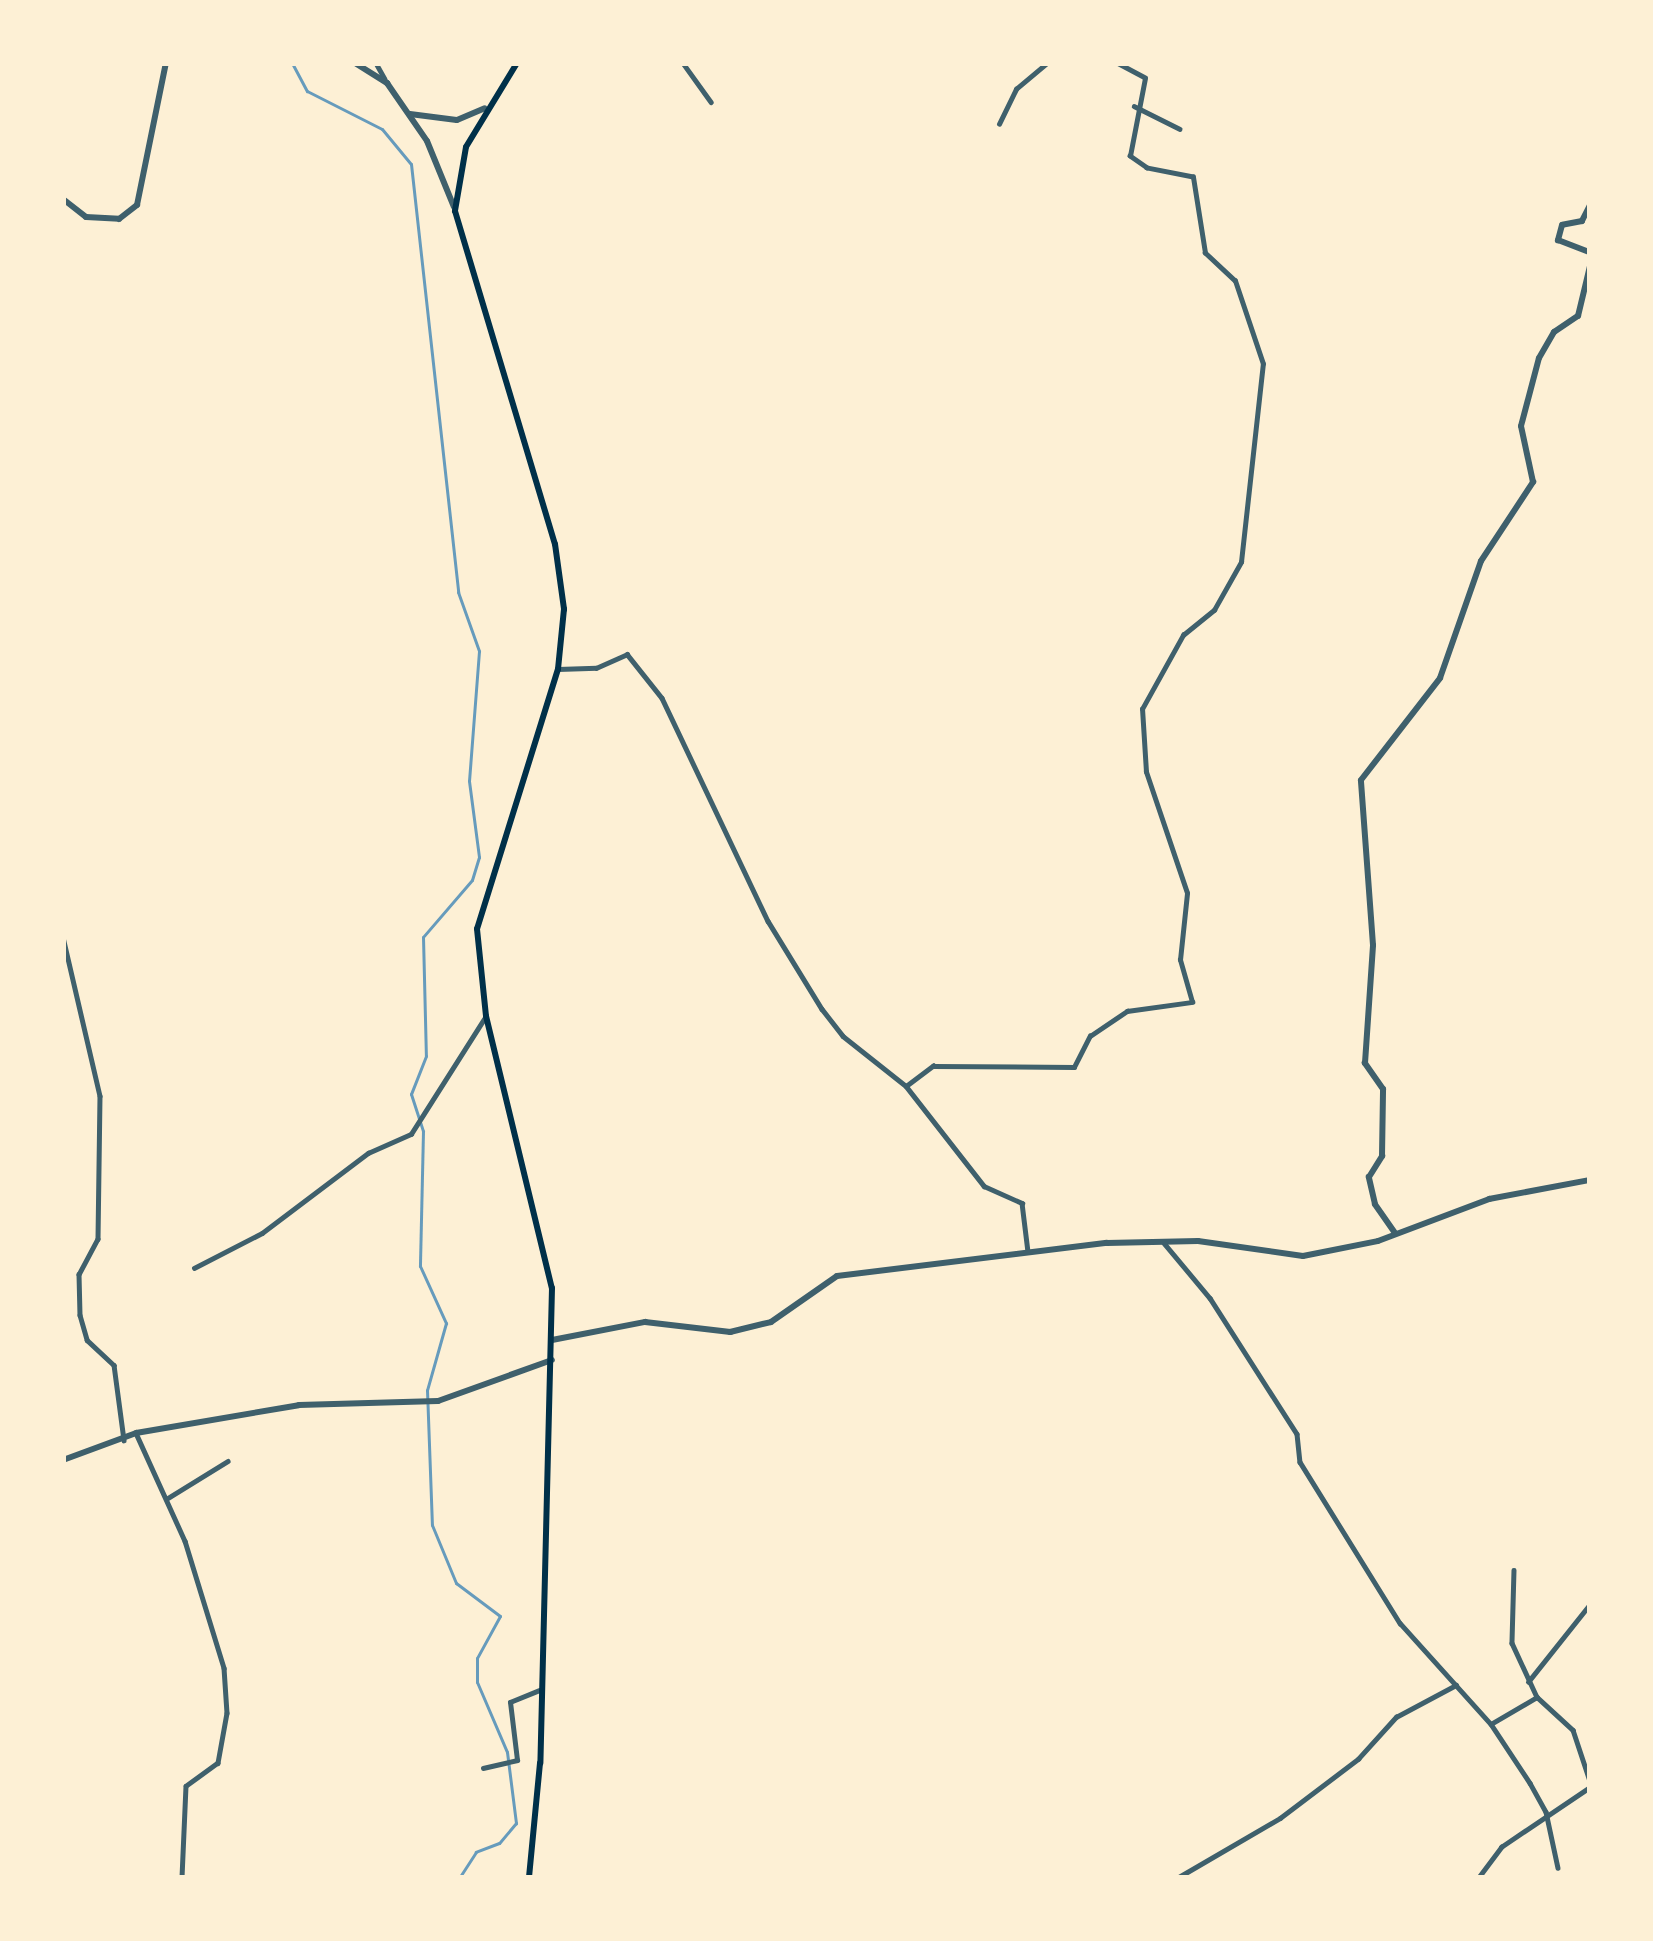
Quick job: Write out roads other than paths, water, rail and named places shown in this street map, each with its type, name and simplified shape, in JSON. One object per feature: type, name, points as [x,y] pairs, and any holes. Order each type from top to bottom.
[{"type":"main road","points":[[517,63],[485,109],[460,166],[455,211],[560,566],[558,669],[478,913],[486,1016],[549,1259],[552,1360],[529,1878]]},
{"type":"street","points":[[63,200],[86,217],[119,219],[137,206],[166,63]]},
{"type":"street","points":[[355,63],[387,83]]},
{"type":"street","points":[[376,63],[399,104],[428,141],[455,211]]},
{"type":"street","points":[[683,63],[711,102]]},
{"type":"street","points":[[998,124],[1016,89],[1047,63]]},
{"type":"street","points":[[1059,63],[1081,63]]},
{"type":"street","points":[[906,1086],[933,1066],[1074,1067],[1090,1036],[1127,1011],[1192,1002],[1180,960],[1186,893],[1146,772],[1142,709],[1183,635],[1214,610],[1241,562],[1263,364],[1235,281],[1205,253],[1193,177],[1147,168],[1130,156],[1134,106],[1145,78],[1118,63]]},
{"type":"street","points":[[399,104],[430,122],[485,109]]},
{"type":"street","points":[[1134,106],[1180,129]]},
{"type":"street","points":[[1590,205],[1582,221],[1562,225],[1558,240],[1590,252]]},
{"type":"street","points":[[1395,1233],[1375,1204],[1369,1177],[1382,1156],[1383,1089],[1365,1063],[1373,945],[1361,780],[1440,678],[1480,561],[1534,482],[1521,426],[1539,358],[1554,332],[1578,316],[1590,266]]},
{"type":"street","points":[[558,669],[596,668],[627,654],[662,698],[768,921],[822,1009],[843,1036],[906,1086],[984,1186],[1022,1203],[1028,1252]]},
{"type":"street","points":[[63,937],[100,1096],[98,1239],[79,1274],[80,1315],[87,1340],[114,1365],[124,1440]]},
{"type":"street","points":[[194,1268],[262,1233],[368,1153],[411,1134],[486,1016]]},
{"type":"street","points":[[552,1340],[645,1322],[730,1332],[771,1322],[837,1276],[1028,1252],[1164,1243],[1303,1256],[1395,1233],[1489,1199],[1590,1180]]},
{"type":"street","points":[[1164,1243],[1297,1434],[1300,1462],[1400,1623],[1491,1724],[1546,1812],[1558,1868]]},
{"type":"street","points":[[63,1460],[136,1433],[299,1405],[438,1401],[552,1360]]},
{"type":"street","points":[[136,1433],[168,1498],[224,1668],[227,1713],[218,1763],[186,1786],[182,1878]]},
{"type":"street","points":[[168,1498],[228,1461]]},
{"type":"street","points":[[1478,1878],[1546,1812],[1590,1784],[1565,1718],[1537,1697],[1512,1643],[1514,1570]]},
{"type":"street","points":[[1528,1682],[1590,1604]]},
{"type":"street","points":[[1177,1878],[1280,1818],[1358,1759],[1396,1717],[1456,1685]]},
{"type":"street","points":[[486,1767],[519,1756],[510,1702],[538,1690]]},
{"type":"street","points":[[1491,1724],[1537,1697]]},
{"type":"waterway","points":[[292,63],[307,91],[382,129],[411,164],[458,592],[479,651],[469,781],[479,857],[472,880],[423,937],[426,1056],[411,1094],[423,1131],[420,1266],[446,1323],[427,1390],[432,1525],[456,1583],[500,1616],[477,1658],[477,1682],[507,1752],[516,1823],[499,1843],[476,1852],[459,1878]]}]
